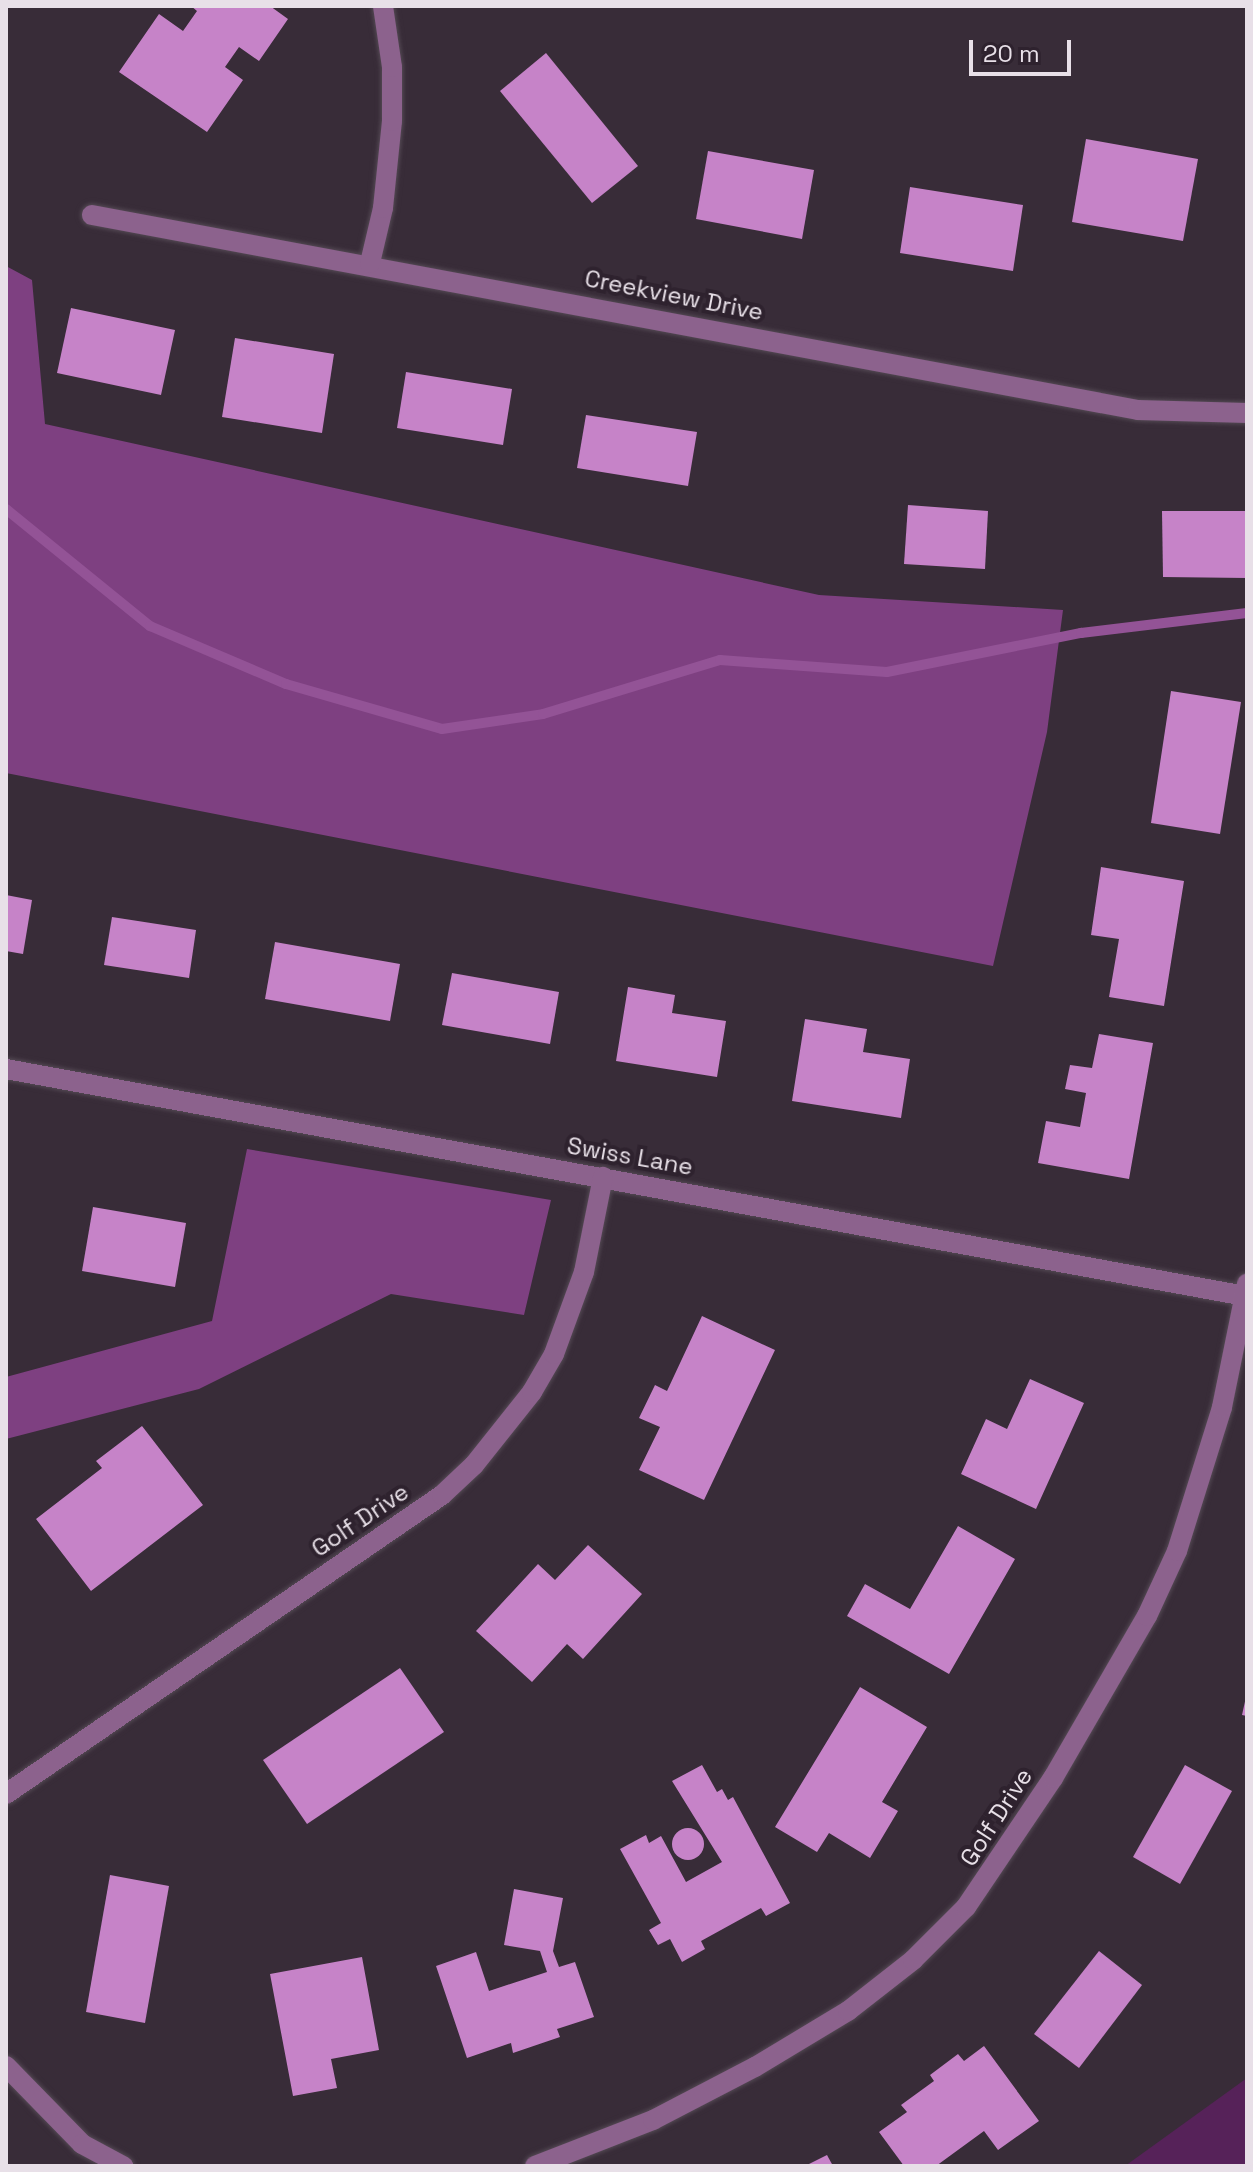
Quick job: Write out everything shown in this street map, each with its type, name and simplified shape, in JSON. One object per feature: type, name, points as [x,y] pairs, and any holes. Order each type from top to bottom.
[{"type":"street","points":[[370,263],[383,208],[392,121],[392,67],[383,6]]},
{"type":"street","name":"Creekview Drive","points":[[92,215],[370,263],[1138,410],[1247,413]]},
{"type":"street","name":"Swiss Lane","points":[[6,1069],[1246,1290]]},
{"type":"street","name":"Golf Drive","points":[[6,1794],[442,1495],[474,1465],[532,1392],[554,1354],[584,1272],[603,1177]]},
{"type":"street","name":"Golf Drive","points":[[535,2166],[653,2120],[755,2067],[848,2011],[913,1960],[966,1907],[1053,1778],[1147,1616],[1177,1551],[1202,1482],[1246,1290]]},
{"type":"street","points":[[6,2066],[82,2144],[123,2166]]},
{"type":"shaded area","points":[[6,266],[32,280],[45,424],[819,595],[1063,610],[1047,732],[993,966],[6,773]]},
{"type":"shaded area","points":[[247,1149],[551,1200],[524,1315],[391,1294],[199,1389],[6,1439],[6,1377],[212,1321]]},
{"type":"shaded area","points":[[1247,2078],[1247,2166],[1125,2166]]},
{"type":"building","points":[[191,6],[270,6],[288,19],[259,61],[239,47],[225,67],[243,80],[207,132],[119,72],[159,14],[183,31],[197,11]]},
{"type":"building","points":[[546,53],[638,166],[592,203],[500,91]]},
{"type":"building","points":[[1086,139],[1198,159],[1183,241],[1072,222]]},
{"type":"building","points":[[708,151],[814,170],[802,239],[696,219]]},
{"type":"building","points":[[910,187],[1023,205],[1013,271],[900,253]]},
{"type":"building","points":[[71,308],[175,330],[161,395],[57,373]]},
{"type":"building","points":[[235,338],[334,354],[322,433],[222,417]]},
{"type":"building","points":[[406,372],[512,389],[503,445],[397,428]]},
{"type":"building","points":[[586,415],[697,432],[688,486],[577,468]]},
{"type":"building","points":[[908,505],[988,511],[985,569],[904,564]]},
{"type":"building","points":[[1162,511],[1247,511],[1247,578],[1163,577]]},
{"type":"building","points":[[1171,691],[1241,702],[1220,834],[1151,823]]},
{"type":"building","points":[[1101,867],[1184,881],[1164,1006],[1109,997],[1119,939],[1091,935]]},
{"type":"building","points":[[6,895],[32,900],[23,954],[6,951]]},
{"type":"building","points":[[112,917],[196,930],[189,978],[104,965]]},
{"type":"building","points":[[275,942],[400,964],[390,1021],[265,999]]},
{"type":"building","points":[[452,973],[559,992],[550,1044],[442,1025]]},
{"type":"building","points":[[628,987],[675,995],[672,1013],[726,1021],[717,1077],[616,1061]]},
{"type":"building","points":[[805,1019],[867,1029],[863,1052],[910,1059],[901,1118],[792,1101]]},
{"type":"building","points":[[1099,1034],[1153,1043],[1129,1179],[1038,1163],[1046,1121],[1080,1127],[1086,1093],[1065,1089],[1070,1065],[1092,1068]]},
{"type":"building","points":[[93,1207],[186,1223],[175,1287],[82,1271]]},
{"type":"building","points":[[702,1316],[775,1350],[704,1500],[639,1470],[660,1427],[639,1418],[655,1385],[667,1391]]},
{"type":"building","points":[[1030,1379],[1084,1403],[1036,1509],[961,1474],[986,1419],[1007,1429]]},
{"type":"building","points":[[142,1426],[203,1505],[91,1591],[36,1519],[102,1468],[96,1461]]},
{"type":"building","points":[[958,1526],[1015,1559],[949,1674],[847,1616],[865,1584],[910,1609]]},
{"type":"building","points":[[588,1545],[642,1594],[583,1659],[567,1644],[532,1682],[476,1631],[538,1564],[555,1580]]},
{"type":"building","points":[[400,1668],[444,1732],[307,1824],[263,1760]]},
{"type":"building","points":[[860,1687],[927,1727],[882,1802],[898,1811],[870,1858],[829,1833],[817,1852],[775,1827]]},
{"type":"building","points":[[1247,1697],[1247,1716],[1242,1715]]},
{"type":"building","points":[[702,1765],[717,1792],[722,1789],[728,1800],[733,1797],[790,1903],[766,1916],[761,1908],[701,1941],[705,1949],[682,1962],[670,1939],[658,1945],[649,1930],[661,1923],[620,1849],[646,1835],[649,1843],[661,1836],[686,1882],[722,1862],[672,1781]]},
{"type":"building","points":[[1185,1765],[1232,1791],[1180,1884],[1133,1857]]},
{"type":"building","points":[[688,1828],[699,1833],[704,1844],[699,1855],[688,1860],[677,1855],[672,1844],[677,1833]]},
{"type":"building","points":[[110,1875],[169,1886],[145,2023],[86,2012]]},
{"type":"building","points":[[514,1889],[563,1898],[553,1951],[559,1967],[575,1962],[594,2017],[557,2029],[560,2037],[513,2053],[511,2043],[467,2058],[436,1966],[476,1952],[489,1991],[547,1972],[540,1951],[504,1945]]},
{"type":"building","points":[[1099,1951],[1142,1985],[1079,2068],[1034,2034]]},
{"type":"building","points":[[362,1957],[379,2050],[331,2059],[337,2088],[293,2096],[270,1974]]},
{"type":"building","points":[[984,2046],[1039,2121],[998,2150],[984,2131],[936,2166],[904,2166],[879,2132],[907,2112],[901,2105],[934,2081],[930,2075],[958,2054],[964,2061]]},
{"type":"building","points":[[827,2155],[833,2166],[805,2166]]},
{"type":"waterway","points":[[6,509],[150,626],[286,684],[442,729],[543,714],[720,660],[887,672],[1081,633],[1247,613]]}]
